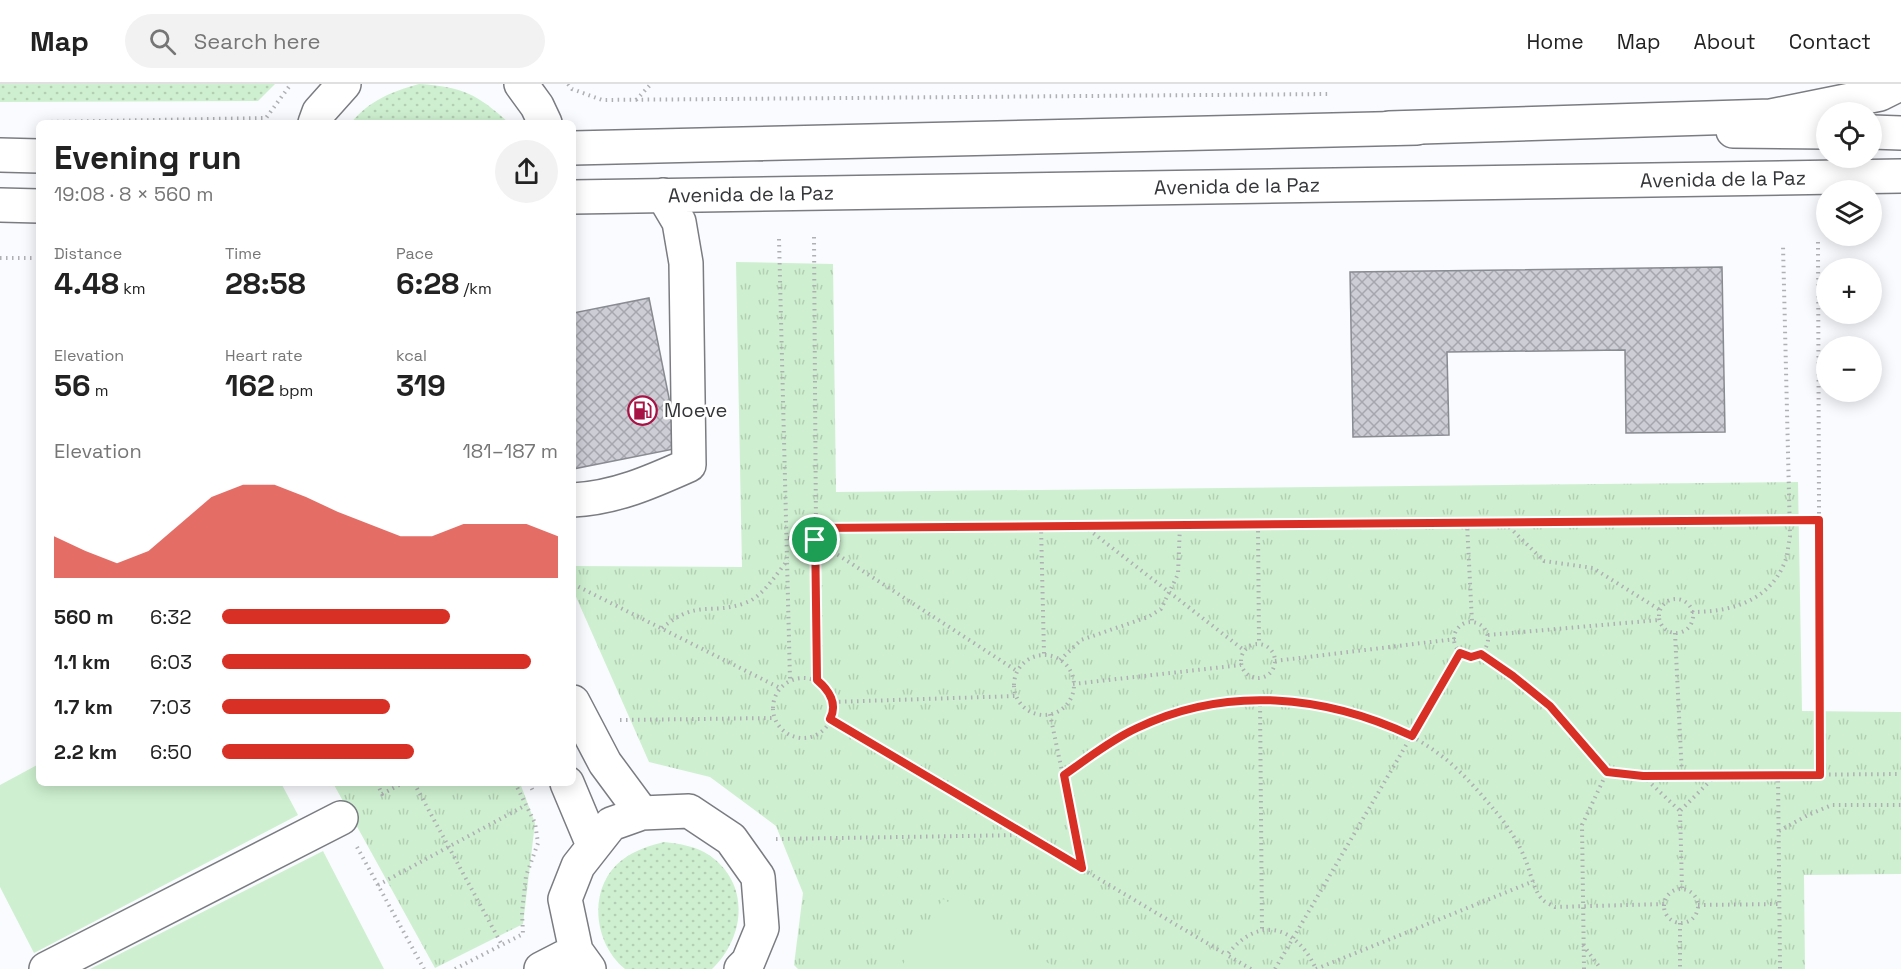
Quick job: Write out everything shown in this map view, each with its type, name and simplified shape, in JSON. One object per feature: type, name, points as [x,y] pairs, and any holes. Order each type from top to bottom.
[{"type":"main road","points":[[316,120],[319,112],[344,84]]},
{"type":"main road","points":[[521,84],[537,106],[544,120]]},
{"type":"main road","points":[[576,148],[1771,116],[1880,94],[1900,84]]},
{"type":"main road","points":[[1389,128],[1816,132]]},
{"type":"main road","points":[[1882,132],[1901,133]]},
{"type":"main road","points":[[0,155],[36,156]]},
{"type":"main road","name":"Avenida de la Paz","points":[[576,197],[1901,176]]},
{"type":"main road","points":[[576,500],[594,499],[643,486],[689,465],[686,263],[679,222],[663,195]]},
{"type":"main road","points":[[0,205],[36,206]]},
{"type":"main road","points":[[576,708],[605,763],[642,813]]},
{"type":"main road","points":[[568,786],[593,845]]},
{"type":"main road","points":[[541,969],[583,960],[565,899],[578,866],[611,824],[642,813],[689,811],[731,839],[758,877],[762,928],[747,967]]},
{"type":"main road","points":[[46,969],[341,818]]},
{"type":"path","points":[[266,120],[291,84]]},
{"type":"path","points":[[568,84],[572,89],[602,100],[1338,94]]},
{"type":"path","points":[[636,100],[651,84]]},
{"type":"path","points":[[814,237],[817,680]]},
{"type":"path","points":[[779,239],[790,680]]},
{"type":"path","points":[[1692,612],[1717,612],[1742,605],[1760,595],[1785,564],[1790,536],[1783,245]]},
{"type":"path","points":[[1818,246],[1820,775]]},
{"type":"path","points":[[0,258],[36,258]]},
{"type":"path","points":[[815,528],[1819,520]]},
{"type":"path","points":[[1505,522],[1544,561],[1593,568],[1659,610]]},
{"type":"path","points":[[1467,523],[1472,622]]},
{"type":"path","points":[[1060,660],[1082,640],[1148,617],[1161,609],[1171,594],[1178,574],[1180,525]]},
{"type":"path","points":[[1258,525],[1259,643]]},
{"type":"path","points":[[1041,526],[1044,654]]},
{"type":"path","points":[[1083,526],[1245,651]]},
{"type":"path","points":[[788,538],[815,540],[1017,671]]},
{"type":"path","points":[[661,628],[676,616],[695,608],[746,603],[760,594],[788,559]]},
{"type":"path","points":[[576,586],[780,688]]},
{"type":"path","points":[[1676,599],[1687,602],[1692,612],[1692,622],[1685,631],[1675,633],[1665,630],[1659,620],[1659,610],[1666,601],[1676,599]]},
{"type":"path","points":[[1488,635],[1659,620]]},
{"type":"path","points":[[1275,969],[1460,653],[1455,633],[1462,625],[1472,622],[1483,626],[1488,635],[1487,646],[1481,654],[1471,657],[1460,653]]},
{"type":"path","points":[[1675,633],[1682,776]]},
{"type":"path","points":[[1275,661],[1455,639]]},
{"type":"path","points":[[1259,643],[1269,647],[1275,661],[1268,675],[1257,678],[1247,674],[1241,665],[1242,654],[1248,646],[1259,643]]},
{"type":"path","points":[[1044,654],[1060,660],[1068,666],[1073,684],[1073,692],[1067,704],[1050,714],[1030,712],[1016,696],[1014,677],[1017,671],[1031,657],[1044,654]]},
{"type":"path","points":[[1481,654],[1550,706],[1607,772],[1643,776],[1901,774]]},
{"type":"path","points":[[1073,684],[1241,665]]},
{"type":"path","points":[[804,677],[817,680],[827,689],[833,702],[826,727],[815,736],[802,738],[789,735],[779,726],[775,718],[774,700],[780,688],[790,680],[804,677]]},
{"type":"path","points":[[833,702],[1016,696]]},
{"type":"path","points":[[1260,699],[1262,930]]},
{"type":"path","points":[[1064,775],[1136,728],[1166,716],[1210,704],[1260,699],[1311,704],[1346,711],[1381,721],[1412,736],[1441,755],[1498,814],[1524,856],[1542,899],[1555,907],[1665,904]]},
{"type":"path","points":[[1050,714],[1082,868]]},
{"type":"path","points":[[612,720],[775,718]]},
{"type":"path","points":[[830,719],[1251,969]]},
{"type":"path","points":[[1584,969],[1582,825],[1607,772]]},
{"type":"path","points":[[1778,775],[1780,969]]},
{"type":"path","points":[[1643,776],[1680,810],[1682,888]]},
{"type":"path","points":[[1680,810],[1715,776]]},
{"type":"path","points":[[378,786],[382,794],[397,786]]},
{"type":"path","points":[[416,786],[502,945]]},
{"type":"path","points":[[455,969],[524,934],[522,912],[526,876],[538,843],[535,823],[516,786]]},
{"type":"path","points":[[378,885],[526,805]]},
{"type":"path","points":[[1779,832],[1808,814],[1832,805],[1901,805]]},
{"type":"path","points":[[341,818],[424,969]]},
{"type":"path","points":[[776,839],[1025,835]]},
{"type":"path","points":[[1227,955],[1236,943],[1253,930],[1273,930],[1293,938],[1308,952],[1316,969],[1534,881]]},
{"type":"path","points":[[1682,888],[1692,892],[1698,904],[1698,912],[1691,920],[1680,923],[1670,919],[1665,910],[1665,899],[1672,891],[1682,888]]},
{"type":"path","points":[[1698,904],[1780,904]]},
{"type":"path","points":[[1680,923],[1680,969]]},
{"type":"path","points":[[1583,945],[1601,969]]},
{"type":"green space","points":[[0,84],[275,84],[258,101],[0,102]]},
{"type":"green space","points":[[419,84],[458,90],[488,105],[506,120],[354,120],[373,103],[399,90]]},
{"type":"green space","points":[[736,262],[833,264],[836,492],[1798,482],[1802,711],[1901,712],[1901,874],[1804,875],[1805,969],[798,969],[794,965],[803,893],[776,826],[710,777],[649,762],[576,597],[576,566],[742,567]]},
{"type":"green space","points":[[36,766],[36,786],[283,786],[298,815],[34,953],[0,887],[0,785]]},
{"type":"green space","points":[[335,786],[521,786],[535,823],[523,924],[435,968]]},
{"type":"green space","points":[[664,842],[699,849],[723,867],[732,881],[739,911],[737,927],[723,956],[712,969],[625,969],[606,945],[598,915],[603,885],[611,871],[622,860],[642,849]]},
{"type":"green space","points":[[323,851],[384,969],[90,969]]},
{"type":"green space","points":[[943,899],[1058,969],[900,969]]},
{"type":"building","points":[[1722,267],[1725,432],[1626,433],[1625,350],[1447,352],[1449,435],[1353,437],[1350,272]]},
{"type":"building","points":[[649,298],[679,448],[576,468],[576,312]]},
{"type":"place","name":"Moeve","points":[[643,410]]},
{"type":"route","points":[[1819,520],[1820,775],[1643,776],[1607,772],[1550,706],[1513,676],[1481,654],[1471,657],[1460,653],[1412,736],[1381,721],[1346,711],[1272,699],[1238,699],[1201,706],[1136,728],[1064,775],[1082,868],[830,719],[833,702],[827,689],[817,680],[815,540],[815,528],[1819,520]]}]
